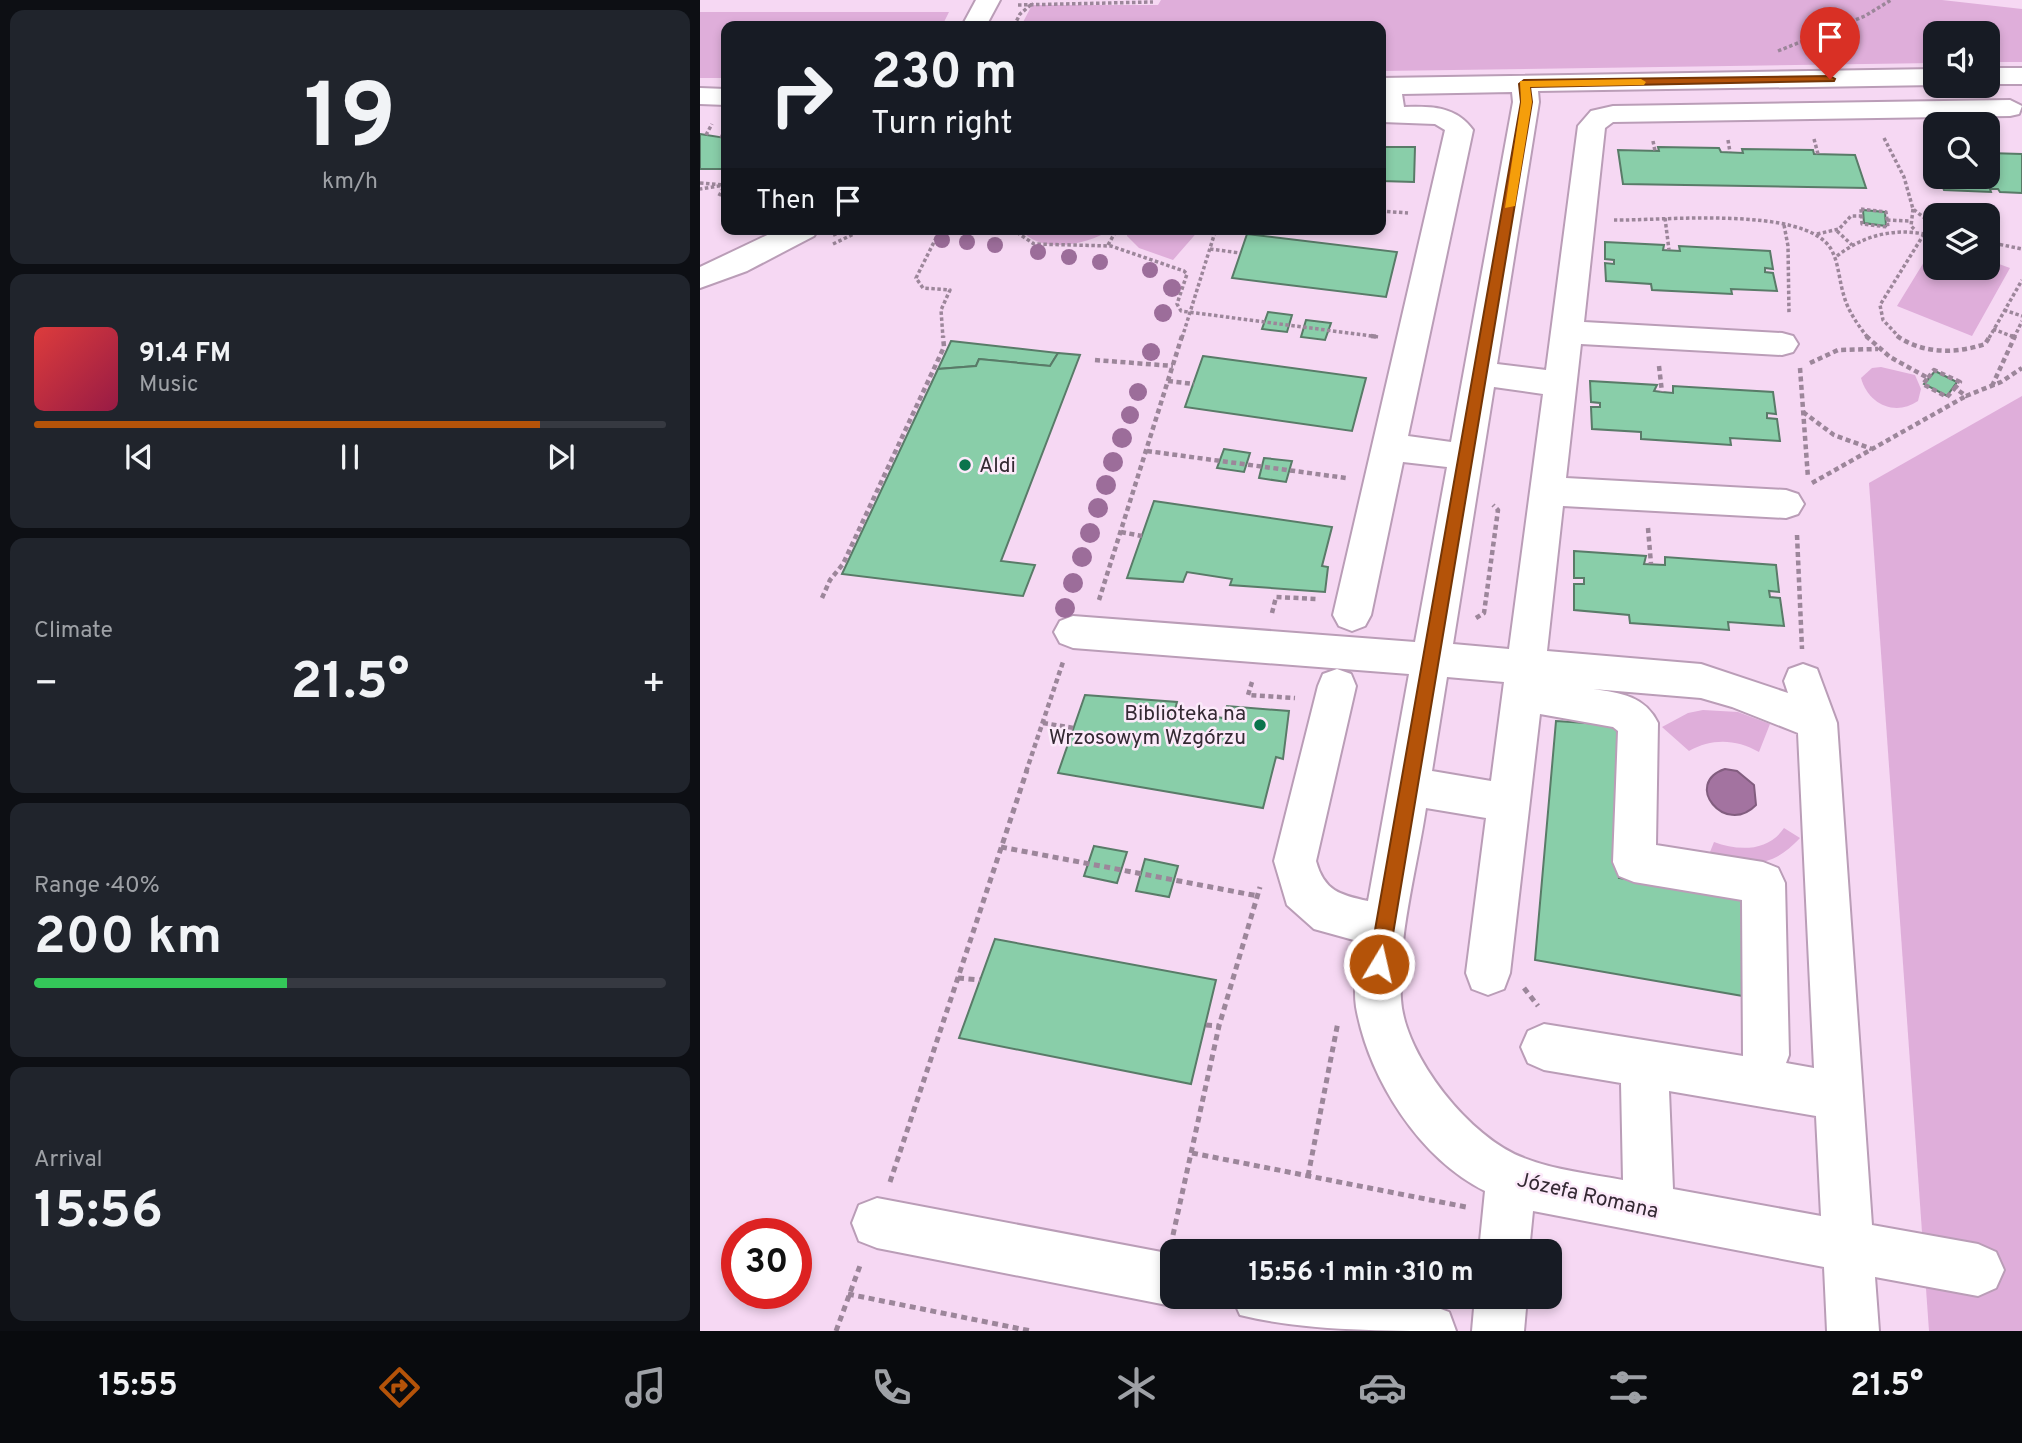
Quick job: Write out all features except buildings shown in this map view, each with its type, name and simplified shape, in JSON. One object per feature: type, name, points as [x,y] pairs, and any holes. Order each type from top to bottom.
[{"type":"street","points":[[977,21],[988,0]]},
{"type":"street","points":[[2000,89],[2022,76]]},
{"type":"street","points":[[1504,977],[1510,803],[1539,684],[1547,491],[1592,126],[1607,115],[1670,97],[1712,81],[1923,77]]},
{"type":"street","points":[[1386,101],[1524,84],[1867,110],[1966,98]]},
{"type":"street","name":"Józefa Romana","points":[[1524,84],[1526,102],[1379,964],[1379,1007],[1399,1067],[1437,1122],[1473,1154],[1511,1179],[1569,1195],[1978,1270]]},
{"type":"street","points":[[700,96],[721,97]]},
{"type":"street","points":[[1352,615],[1459,130],[1452,120],[1386,101]]},
{"type":"street","points":[[700,278],[736,264],[792,235]]},
{"type":"street","points":[[1566,332],[1793,347]]},
{"type":"street","points":[[1481,374],[1560,384]]},
{"type":"street","points":[[1390,447],[1467,457]]},
{"type":"street","points":[[1547,491],[1796,497]]},
{"type":"street","points":[[1073,632],[1431,661],[1539,684],[1623,711],[1638,723],[1634,862],[1763,883],[1766,1055]]},
{"type":"street","points":[[1539,684],[1701,681],[1737,691],[1817,723]]},
{"type":"street","points":[[1803,681],[1817,723],[1830,1080],[1849,1246],[1853,1331]]},
{"type":"street","points":[[1337,686],[1295,861],[1302,890],[1329,914],[1385,926]]},
{"type":"street","points":[[1410,786],[1510,803]]},
{"type":"street","points":[[1542,1028],[1644,1063],[1830,1080]]},
{"type":"street","points":[[1644,1063],[1649,1210]]},
{"type":"street","points":[[1505,1239],[1511,1179]]},
{"type":"street","points":[[877,1223],[1160,1278]]},
{"type":"street","points":[[1319,1309],[1430,1331]]},
{"type":"street","points":[[1498,1331],[1500,1309]]},
{"type":"path","points":[[1712,81],[1807,36],[1877,12],[1891,0]]},
{"type":"path","points":[[1011,11],[1017,6],[1034,3],[1153,2]]},
{"type":"path","points":[[1016,21],[1020,13],[1034,3]]},
{"type":"path","points":[[1867,110],[1897,159],[1913,209],[1911,221],[1916,231]]},
{"type":"path","points":[[1811,131],[1818,154]]},
{"type":"path","points":[[700,183],[721,184]]},
{"type":"path","points":[[700,189],[721,185]]},
{"type":"path","points":[[1861,209],[1886,212],[1887,220],[1888,227],[1862,224],[1861,209]]},
{"type":"path","points":[[1913,209],[1923,217]]},
{"type":"path","points":[[1603,218],[1665,218],[1784,225],[1816,234],[1836,230],[1851,216],[1862,216]]},
{"type":"path","points":[[1665,218],[1668,250]]},
{"type":"path","points":[[1887,220],[1911,221]]},
{"type":"path","points":[[1784,225],[1788,246],[1793,347],[1803,411],[1796,497],[1803,681]]},
{"type":"path","points":[[1836,230],[1852,244]]},
{"type":"path","points":[[1837,257],[1852,244],[1877,236],[1916,231],[1923,234]]},
{"type":"path","points":[[1816,234],[1837,257],[1847,305],[1878,349],[1928,378]]},
{"type":"path","points":[[822,598],[843,564],[944,347],[942,310],[950,290],[923,288],[916,278],[938,235]]},
{"type":"path","points":[[1017,235],[1049,248],[1108,245],[1184,271],[1187,274],[1177,304],[1181,311],[1414,342]]},
{"type":"path","points":[[1108,245],[1114,235]]},
{"type":"path","points":[[836,1331],[877,1223],[1073,632],[1094,616],[1214,235]]},
{"type":"path","points":[[1923,236],[1880,305],[1887,326],[1912,344],[1942,351],[1977,348],[1985,344],[1999,315],[2022,279]]},
{"type":"path","points":[[2000,244],[2022,249]]},
{"type":"path","points":[[1210,249],[1240,253]]},
{"type":"path","points":[[1991,387],[2022,318],[2004,310]]},
{"type":"path","points":[[1993,329],[2014,337]]},
{"type":"path","points":[[1793,347],[1878,349]]},
{"type":"path","points":[[1095,360],[1173,366]]},
{"type":"path","points":[[1796,497],[1872,449],[2022,368]]},
{"type":"path","points":[[1934,370],[1959,382],[1955,388],[1947,397],[1923,384],[1934,370]]},
{"type":"path","points":[[1168,382],[1194,384]]},
{"type":"path","points":[[1955,388],[1966,396]]},
{"type":"path","points":[[1803,411],[1834,435],[1872,449]]},
{"type":"path","points":[[1147,451],[1382,484]]},
{"type":"path","points":[[1121,532],[1142,536]]},
{"type":"path","points":[[1042,723],[1074,728]]},
{"type":"path","points":[[1001,847],[1258,896]]},
{"type":"path","points":[[1504,977],[1542,1028]]},
{"type":"path","points":[[958,978],[980,980]]},
{"type":"path","points":[[1308,1176],[1338,1019]]},
{"type":"path","points":[[1206,1025],[1219,1026]]},
{"type":"path","points":[[1192,1153],[1471,1208]]},
{"type":"path","points":[[849,1294],[1031,1331]]},
{"type":"shaded area","points":[[1161,0],[1942,0],[2022,9],[2022,62],[2000,62],[2000,21],[1923,21],[1923,63],[1386,71],[1386,21],[1024,21],[1032,5],[1158,5]]},
{"type":"shaded area","points":[[700,12],[949,12],[944,21],[721,21],[721,78],[700,78]]},
{"type":"shaded area","points":[[1027,235],[1102,235],[1064,245],[1051,245]]},
{"type":"shaded area","points":[[1195,235],[1173,260],[1139,248],[1127,236]]},
{"type":"shaded area","points":[[1923,264],[1923,280],[2000,280],[2000,264],[2010,268],[1972,336],[1897,306]]},
{"type":"shaded area","points":[[1881,367],[1915,375],[1921,389],[1918,401],[1909,406],[1892,408],[1876,401],[1861,378],[1872,368]]},
{"type":"shaded area","points":[[2022,396],[2022,1331],[1929,1331],[1869,483]]},
{"type":"shaded area","points":[[1703,710],[1738,712],[1770,724],[1759,752],[1724,742],[1706,744],[1689,751],[1662,727],[1688,713]]},
{"type":"shaded area","points":[[1725,769],[1737,771],[1754,785],[1756,805],[1744,813],[1732,815],[1721,811],[1708,795],[1707,785],[1713,776]]},
{"type":"shaded area","points":[[1784,828],[1800,838],[1789,849],[1768,860],[1747,863],[1708,857],[1714,842],[1733,847],[1752,847],[1770,842]]},
{"type":"slow traffic","points":[[1509,206],[1526,102],[1524,84],[1641,82]]},
{"type":"place","name":"Aldi","points":[[965,465]]},
{"type":"place","name":"Biblioteka na Wrzosowym Wzgórzu","points":[[1260,725]]},
{"type":"route","points":[[1379,964],[1526,102],[1524,84],[1830,79]]}]
